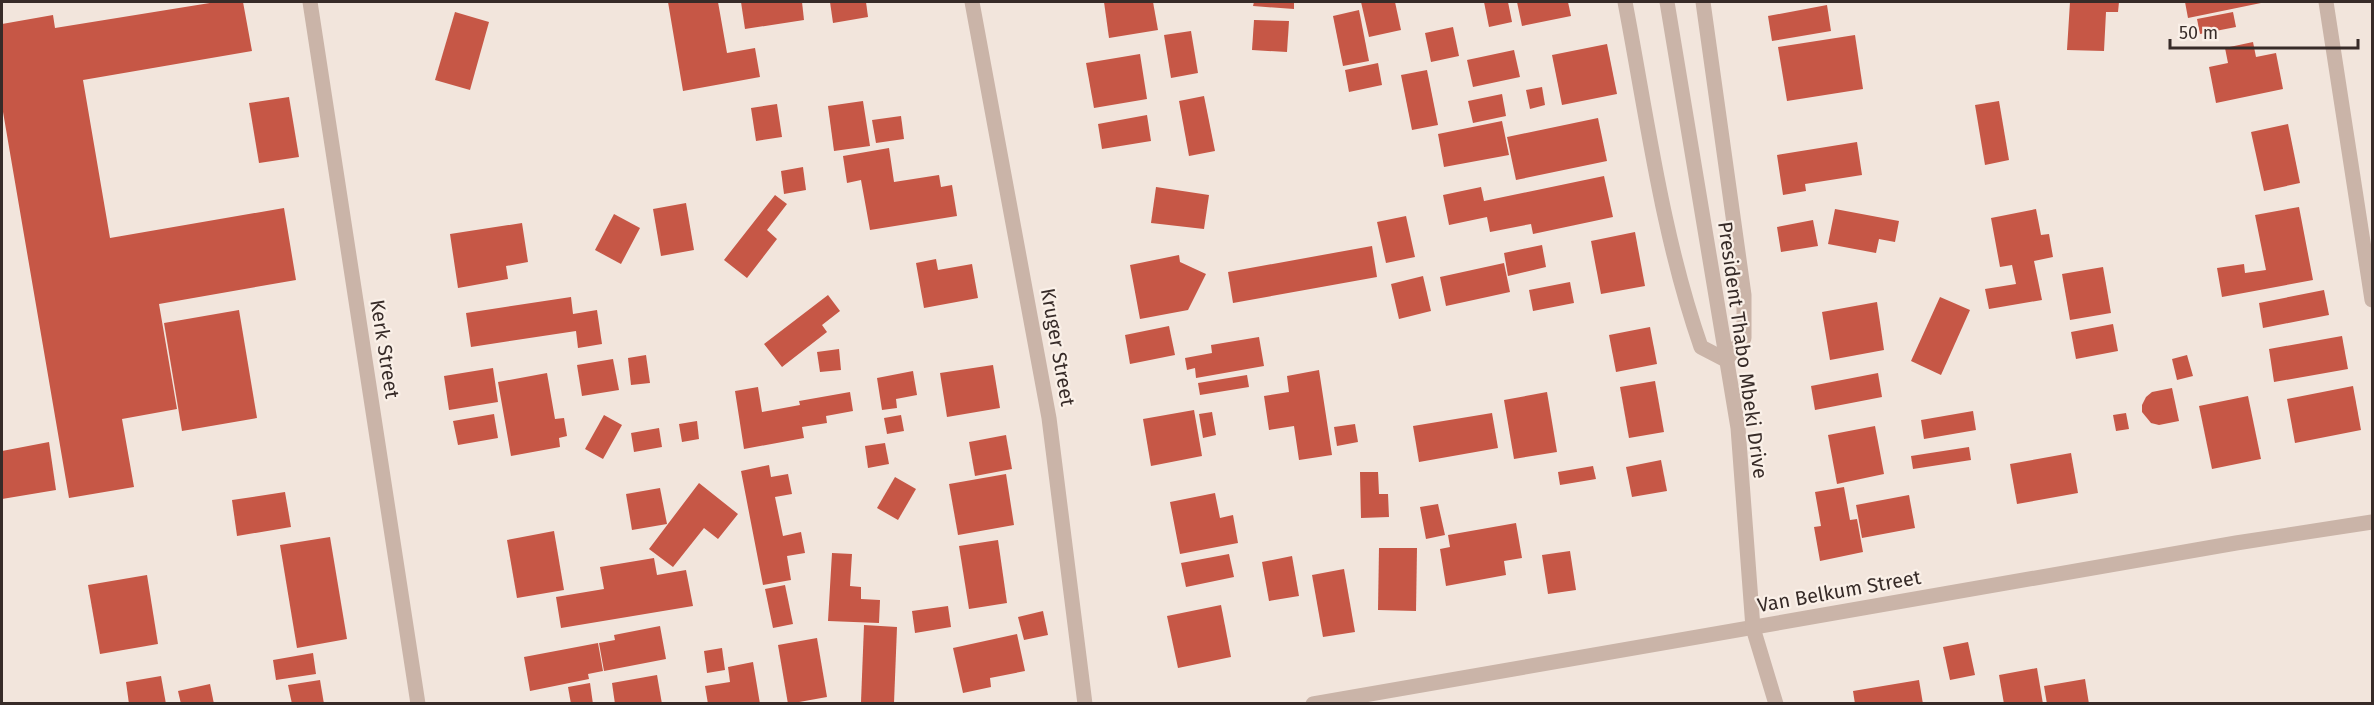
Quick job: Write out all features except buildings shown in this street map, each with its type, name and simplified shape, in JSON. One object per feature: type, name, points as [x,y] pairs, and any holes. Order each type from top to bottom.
[{"type":"street","name":"Kerk Street","points":[[310,2],[418,704]]},
{"type":"street","name":"Kruger Street","points":[[972,2],[1049,418],[1085,704]]},
{"type":"street","points":[[1625,2],[1670,245],[1685,301],[1701,346],[1726,360],[1744,338],[1744,295],[1703,2]]},
{"type":"street","name":"President Thabo Mbeki Drive","points":[[1667,2],[1738,428],[1754,628],[1776,704]]},
{"type":"street","points":[[2326,2],[2373,300]]},
{"type":"street","name":"Van Belkum Street","points":[[1313,704],[2236,543],[2373,522]]}]
